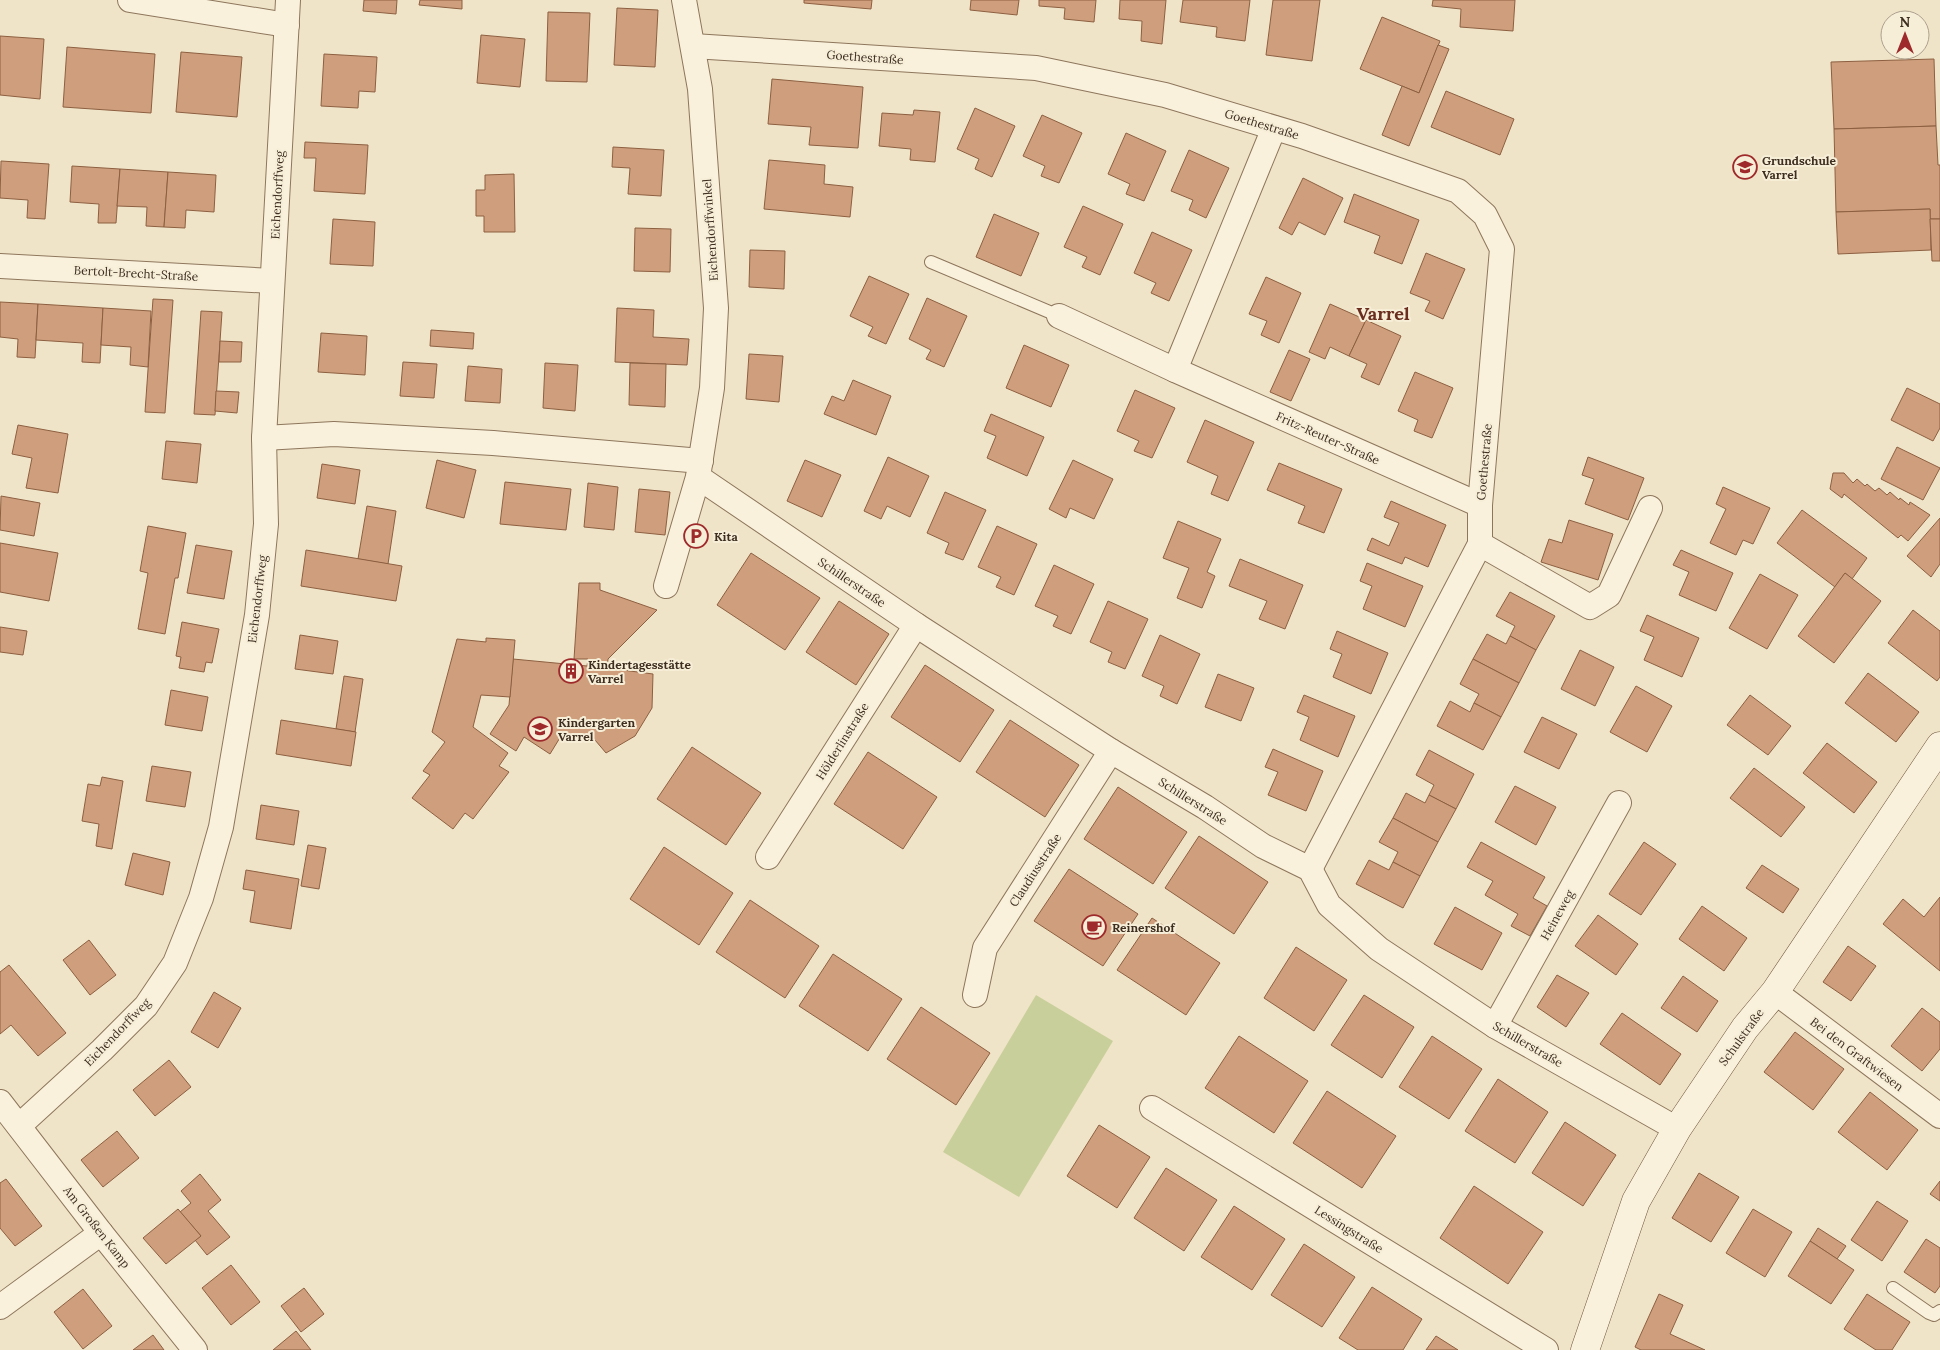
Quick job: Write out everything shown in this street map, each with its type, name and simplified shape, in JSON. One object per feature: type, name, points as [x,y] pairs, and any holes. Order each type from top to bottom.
[{"type":"street","points":[[130,0],[287,25]]},
{"type":"street","name":"Eichendorffweg","points":[[19,1126],[102,1050],[146,1006],[175,963],[201,898],[221,827],[257,615],[266,524],[264,438],[288,0]]},
{"type":"street","name":"Eichendorffwinkel","points":[[666,586],[700,469],[712,388],[716,308],[700,89],[684,0]]},
{"type":"street","name":"Goethestraße","points":[[693,46],[1036,68],[1166,95],[1274,128],[1458,191],[1485,214],[1502,250],[1480,505],[1480,544],[1310,869]]},
{"type":"street","points":[[1176,370],[1274,128]]},
{"type":"street","name":"Bertolt-Brecht-Straße","points":[[0,266],[272,281]]},
{"type":"street","name":"Fritz-Reuter-Straße","points":[[1059,316],[1480,505]]},
{"type":"street","points":[[264,438],[334,434],[494,443],[700,469]]},
{"type":"street","name":"Schillerstraße","points":[[700,469],[916,625],[1111,751],[1205,807],[1263,846],[1310,869],[1329,905],[1379,949],[1495,1026],[1677,1129]]},
{"type":"street","points":[[1480,544],[1590,607],[1609,595],[1650,508]]},
{"type":"street","name":"Hölderlinstraße","points":[[768,857],[916,625]]},
{"type":"street","name":"Schulstraße","points":[[1585,1350],[1636,1201],[1677,1129],[1745,1028],[1775,992],[1940,746]]},
{"type":"street","name":"Claudiusstraße","points":[[974,994],[984,948],[1111,751]]},
{"type":"street","name":"Heineweg","points":[[1495,1026],[1620,803]]},
{"type":"street","name":"Bei den Graftwiesen","points":[[1775,992],[1940,1116]]},
{"type":"street","name":"Am Großen Kamp","points":[[0,1102],[101,1233],[195,1350]]},
{"type":"street","name":"Lessingstraße","points":[[1152,1108],[1546,1350]]},
{"type":"street","points":[[0,1307],[101,1233]]},
{"type":"lane","points":[[931,262],[1059,316]]},
{"type":"lane","points":[[1893,1288],[1929,1313],[1934,1315],[1940,1310]]},
{"type":"green space","points":[[1036,995],[1113,1041],[1019,1197],[943,1152]]},
{"type":"building","points":[[364,0],[397,0],[396,14],[363,11]]},
{"type":"building","points":[[420,0],[462,0],[462,9],[419,5]]},
{"type":"building","points":[[804,0],[872,0],[871,9],[804,3]]},
{"type":"building","points":[[971,0],[1019,0],[1017,15],[970,10]]},
{"type":"building","points":[[1039,0],[1096,0],[1094,22],[1064,19],[1065,8],[1039,6]]},
{"type":"building","points":[[1120,0],[1166,0],[1162,44],[1141,41],[1142,21],[1119,19]]},
{"type":"building","points":[[1183,0],[1250,0],[1245,41],[1216,37],[1217,27],[1180,22]]},
{"type":"building","points":[[1273,0],[1320,0],[1312,61],[1266,55]]},
{"type":"building","points":[[1433,0],[1515,0],[1513,31],[1460,27],[1461,9],[1432,6]]},
{"type":"building","points":[[617,8],[658,10],[655,67],[614,65]]},
{"type":"building","points":[[548,12],[590,13],[587,82],[546,81]]},
{"type":"building","points":[[1382,17],[1440,41],[1419,93],[1360,69]]},
{"type":"building","points":[[481,35],[525,39],[520,87],[477,83]]},
{"type":"building","points":[[0,36],[44,39],[40,99],[0,95]]},
{"type":"building","points":[[1438,45],[1449,49],[1409,146],[1382,135],[1402,86],[1419,93]]},
{"type":"building","points":[[67,47],[155,54],[151,113],[63,107]]},
{"type":"building","points":[[181,52],[242,57],[237,117],[176,112]]},
{"type":"building","points":[[324,54],[377,57],[375,92],[359,91],[358,108],[321,106]]},
{"type":"building","name":"Grundschule Varrel","points":[[1934,59],[1936,126],[1834,129],[1831,62]]},
{"type":"building","points":[[772,79],[863,87],[858,148],[809,145],[811,127],[768,124]]},
{"type":"building","points":[[1446,91],[1514,119],[1500,155],[1431,127]]},
{"type":"building","points":[[975,108],[1015,126],[992,177],[975,169],[979,159],[957,149]]},
{"type":"building","points":[[914,110],[940,112],[935,162],[910,160],[911,149],[879,146],[882,113],[913,115]]},
{"type":"building","points":[[1042,115],[1082,133],[1059,183],[1041,176],[1045,166],[1023,156]]},
{"type":"building","name":"Grundschule Varrel","points":[[1936,126],[1938,165],[1940,165],[1940,219],[1930,219],[1930,209],[1836,212],[1834,129]]},
{"type":"building","points":[[1126,133],[1166,151],[1144,201],[1126,194],[1130,184],[1108,174]]},
{"type":"building","points":[[305,142],[368,145],[365,194],[314,191],[316,158],[304,158]]},
{"type":"building","points":[[613,147],[664,150],[661,196],[628,194],[630,168],[612,167]]},
{"type":"building","points":[[1189,150],[1229,168],[1206,218],[1189,210],[1193,200],[1171,191]]},
{"type":"building","points":[[769,160],[825,165],[824,184],[853,187],[850,217],[764,209]]},
{"type":"building","points":[[1,161],[49,164],[45,219],[27,218],[28,200],[0,198]]},
{"type":"building","points":[[72,166],[120,169],[116,223],[98,223],[99,204],[70,202]]},
{"type":"building","points":[[120,169],[168,172],[164,227],[146,226],[147,207],[117,206]]},
{"type":"building","points":[[168,172],[216,175],[214,212],[186,210],[185,228],[164,227]]},
{"type":"building","points":[[514,174],[515,232],[484,232],[484,216],[476,216],[476,190],[485,190],[485,175]]},
{"type":"building","points":[[1303,178],[1343,198],[1325,235],[1299,222],[1292,235],[1279,228]]},
{"type":"building","points":[[1354,194],[1419,220],[1402,264],[1374,253],[1380,236],[1344,222]]},
{"type":"building","points":[[1083,206],[1123,224],[1100,275],[1082,267],[1087,257],[1064,247]]},
{"type":"building","name":"Grundschule Varrel","points":[[1930,209],[1931,250],[1838,254],[1836,212]]},
{"type":"building","points":[[994,214],[1039,233],[1021,276],[976,257]]},
{"type":"building","points":[[333,219],[375,222],[373,266],[330,264]]},
{"type":"building","points":[[1930,219],[1940,219],[1940,261],[1932,261]]},
{"type":"building","points":[[635,228],[671,229],[670,272],[634,271]]},
{"type":"building","points":[[1152,232],[1192,250],[1169,301],[1151,293],[1156,283],[1134,273]]},
{"type":"building","points":[[750,250],[785,251],[784,289],[749,287]]},
{"type":"building","points":[[1426,253],[1465,269],[1443,319],[1425,311],[1430,301],[1410,293]]},
{"type":"building","points":[[869,276],[909,294],[886,344],[868,336],[873,327],[850,316]]},
{"type":"building","points":[[1266,277],[1301,293],[1279,343],[1261,335],[1267,321],[1249,314]]},
{"type":"building","points":[[927,298],[967,316],[944,367],[926,359],[931,350],[909,339]]},
{"type":"building","points":[[153,299],[173,300],[165,413],[145,412]]},
{"type":"building","points":[[0,302],[38,304],[35,358],[17,357],[18,339],[0,337]]},
{"type":"building","points":[[38,304],[103,308],[100,363],[82,362],[83,343],[36,340]]},
{"type":"building","points":[[1330,304],[1366,320],[1349,356],[1330,347],[1325,359],[1309,352]]},
{"type":"building","points":[[103,308],[151,311],[148,367],[130,365],[131,347],[101,345]]},
{"type":"building","points":[[617,308],[654,310],[653,337],[689,339],[687,365],[615,362]]},
{"type":"building","points":[[201,311],[222,312],[215,415],[194,414]]},
{"type":"building","points":[[1366,320],[1401,336],[1379,385],[1361,377],[1367,364],[1349,356]]},
{"type":"building","points":[[431,330],[474,333],[473,349],[430,346]]},
{"type":"building","points":[[321,333],[367,336],[365,375],[318,372]]},
{"type":"building","points":[[220,341],[242,342],[241,362],[219,362]]},
{"type":"building","points":[[1024,345],[1069,365],[1051,407],[1006,388]]},
{"type":"building","points":[[1289,350],[1310,359],[1291,401],[1270,392]]},
{"type":"building","points":[[749,354],[783,356],[779,402],[746,399]]},
{"type":"building","points":[[403,362],[437,364],[434,398],[400,396]]},
{"type":"building","points":[[545,363],[578,365],[575,411],[543,408]]},
{"type":"building","points":[[630,363],[666,364],[665,407],[629,405]]},
{"type":"building","points":[[468,366],[502,369],[500,403],[465,401]]},
{"type":"building","points":[[1415,372],[1453,388],[1432,438],[1414,431],[1418,420],[1398,411]]},
{"type":"building","points":[[853,380],[891,396],[876,435],[824,414],[832,396],[844,401]]},
{"type":"building","points":[[1907,388],[1940,404],[1940,428],[1933,441],[1891,420]]},
{"type":"building","points":[[1135,390],[1175,408],[1152,458],[1134,451],[1139,441],[1117,431]]},
{"type":"building","points":[[216,391],[239,392],[237,413],[215,411]]},
{"type":"building","points":[[991,414],[1044,437],[1027,476],[987,458],[996,436],[984,431]]},
{"type":"building","points":[[1205,420],[1254,442],[1228,501],[1211,494],[1218,476],[1187,462]]},
{"type":"building","points":[[18,425],[68,434],[58,493],[26,488],[32,458],[12,454]]},
{"type":"building","points":[[166,441],[201,444],[197,483],[162,479]]},
{"type":"building","points":[[1897,447],[1940,468],[1923,500],[1881,479]]},
{"type":"building","points":[[888,457],[929,476],[910,517],[887,506],[881,519],[864,511]]},
{"type":"building","points":[[1588,457],[1644,478],[1628,520],[1585,504],[1594,479],[1582,475]]},
{"type":"building","points":[[437,460],[476,470],[464,518],[426,508]]},
{"type":"building","points":[[805,460],[841,475],[822,517],[787,501]]},
{"type":"building","points":[[1073,460],[1113,479],[1094,519],[1070,508],[1066,518],[1049,509]]},
{"type":"building","points":[[1279,463],[1342,489],[1324,533],[1298,523],[1305,506],[1267,490]]},
{"type":"building","points":[[322,464],[360,470],[355,504],[317,498]]},
{"type":"building","points":[[1833,473],[1844,473],[1853,483],[1857,479],[1875,491],[1879,488],[1887,495],[1890,492],[1899,500],[1900,498],[1909,505],[1910,502],[1930,515],[1908,541],[1901,535],[1898,538],[1844,494],[1842,498],[1830,489]]},
{"type":"building","points":[[505,482],[571,489],[566,530],[500,524]]},
{"type":"building","points":[[588,483],[618,487],[614,530],[584,527]]},
{"type":"building","points":[[1723,487],[1770,508],[1753,544],[1743,540],[1736,555],[1710,543],[1726,509],[1716,504]]},
{"type":"building","points":[[639,489],[670,492],[665,535],[635,532]]},
{"type":"building","points":[[945,492],[986,510],[963,560],[945,553],[949,543],[927,533]]},
{"type":"building","points":[[1,496],[40,503],[34,536],[0,530]]},
{"type":"building","points":[[1391,501],[1446,525],[1428,567],[1405,557],[1402,564],[1367,550],[1372,538],[1389,546],[1399,523],[1384,517]]},
{"type":"building","points":[[367,506],[396,511],[388,564],[358,559]]},
{"type":"building","points":[[1802,510],[1867,558],[1852,579],[1845,573],[1835,587],[1777,543]]},
{"type":"building","points":[[1940,518],[1940,564],[1931,577],[1907,556]]},
{"type":"building","points":[[1569,520],[1613,534],[1598,580],[1541,562],[1549,539],[1562,543]]},
{"type":"building","points":[[1178,521],[1221,539],[1207,572],[1215,576],[1202,608],[1177,598],[1189,568],[1163,558]]},
{"type":"building","points":[[148,526],[186,533],[178,578],[175,578],[165,634],[138,629],[148,573],[140,571]]},
{"type":"building","points":[[997,526],[1037,544],[1014,595],[996,587],[1001,577],[978,567]]},
{"type":"building","points":[[0,543],[58,553],[49,601],[0,592]]},
{"type":"building","points":[[196,545],[232,551],[224,599],[187,593]]},
{"type":"building","points":[[306,550],[402,566],[396,601],[301,586]]},
{"type":"building","points":[[1681,550],[1733,573],[1716,611],[1679,595],[1689,572],[1673,565]]},
{"type":"building","points":[[751,553],[820,598],[785,650],[717,605]]},
{"type":"building","points":[[1240,559],[1303,585],[1285,629],[1259,619],[1267,601],[1229,586]]},
{"type":"building","points":[[1367,563],[1423,586],[1405,627],[1363,609],[1372,586],[1360,581]]},
{"type":"building","points":[[1054,565],[1094,584],[1071,634],[1053,626],[1058,616],[1035,606]]},
{"type":"building","points":[[1845,573],[1881,601],[1834,663],[1798,636]]},
{"type":"building","points":[[1760,574],[1798,595],[1767,649],[1729,628]]},
{"type":"building","name":"Kindertagesstätte Varrel","points":[[579,583],[600,583],[600,590],[657,610],[608,659],[607,668],[653,674],[652,708],[635,736],[606,753],[595,740],[561,736],[550,754],[524,737],[516,751],[490,734],[509,705],[513,659],[587,666],[588,659],[574,659]]},
{"type":"building","points":[[1510,592],[1555,616],[1536,650],[1510,636],[1515,626],[1496,616]]},
{"type":"building","points":[[839,601],[889,634],[856,685],[806,652]]},
{"type":"building","points":[[1108,601],[1148,619],[1125,669],[1108,662],[1112,652],[1090,642]]},
{"type":"building","points":[[1913,610],[1940,631],[1940,677],[1937,681],[1888,643]]},
{"type":"building","points":[[1647,615],[1699,638],[1682,677],[1644,660],[1654,637],[1640,631]]},
{"type":"building","points":[[182,622],[219,629],[212,663],[206,662],[204,672],[179,668],[181,657],[176,656]]},
{"type":"building","points":[[0,627],[27,631],[23,655],[0,652]]},
{"type":"building","points":[[1337,631],[1388,653],[1371,694],[1333,677],[1342,654],[1330,649]]},
{"type":"building","points":[[1487,634],[1506,644],[1510,636],[1536,650],[1519,683],[1473,659]]},
{"type":"building","points":[[300,635],[338,641],[333,674],[295,669]]},
{"type":"building","points":[[1160,635],[1200,654],[1177,704],[1160,696],[1164,686],[1142,676]]},
{"type":"building","points":[[486,638],[515,640],[510,697],[481,695],[473,727],[508,753],[499,766],[509,772],[473,819],[465,813],[453,829],[412,798],[430,775],[423,771],[445,742],[432,732],[457,639],[486,642]]},
{"type":"building","points":[[1580,650],[1614,667],[1595,706],[1561,689]]},
{"type":"building","points":[[1473,659],[1519,683],[1501,717],[1474,703],[1479,694],[1460,684]]},
{"type":"building","points":[[925,665],[994,710],[960,762],[891,717]]},
{"type":"building","points":[[1868,673],[1919,712],[1896,742],[1845,703]]},
{"type":"building","points":[[1218,674],[1254,688],[1241,721],[1205,707]]},
{"type":"building","points":[[344,676],[363,679],[355,732],[336,729]]},
{"type":"building","points":[[1636,686],[1672,706],[1647,752],[1610,732]]},
{"type":"building","points":[[171,690],[208,697],[202,731],[165,725]]},
{"type":"building","points":[[1304,695],[1355,716],[1338,757],[1300,740],[1309,717],[1297,712]]},
{"type":"building","points":[[1750,695],[1791,726],[1768,755],[1727,725]]},
{"type":"building","points":[[1450,701],[1470,712],[1474,703],[1501,717],[1483,750],[1437,726]]},
{"type":"building","points":[[1542,717],[1577,734],[1559,769],[1524,752]]},
{"type":"building","points":[[281,720],[356,732],[351,766],[276,754]]},
{"type":"building","points":[[1010,720],[1079,765],[1045,817],[976,772]]},
{"type":"building","points":[[1827,743],[1877,782],[1854,813],[1803,773]]},
{"type":"building","points":[[692,747],[761,793],[726,845],[657,799]]},
{"type":"building","points":[[1273,749],[1323,771],[1306,811],[1268,795],[1278,772],[1265,767]]},
{"type":"building","points":[[1429,750],[1474,774],[1456,809],[1429,795],[1434,785],[1416,775]]},
{"type":"building","points":[[868,752],[937,797],[903,849],[834,804]]},
{"type":"building","points":[[152,766],[191,772],[185,807],[146,801]]},
{"type":"building","points":[[1754,768],[1805,807],[1781,837],[1730,798]]},
{"type":"building","points":[[102,777],[123,781],[112,849],[96,846],[99,824],[82,821],[88,784],[100,786]]},
{"type":"building","points":[[1515,786],[1556,807],[1536,845],[1495,822]]},
{"type":"building","points":[[1118,787],[1187,832],[1153,884],[1084,839]]},
{"type":"building","points":[[1406,793],[1425,803],[1429,795],[1456,809],[1438,842],[1393,818]]},
{"type":"building","points":[[261,805],[299,811],[294,845],[256,839]]},
{"type":"building","points":[[1393,818],[1438,842],[1420,876],[1393,862],[1398,852],[1379,842]]},
{"type":"building","points":[[1199,836],[1268,882],[1234,934],[1165,888]]},
{"type":"building","points":[[1481,842],[1545,877],[1533,898],[1547,906],[1530,936],[1511,926],[1518,914],[1485,895],[1493,881],[1467,867]]},
{"type":"building","points":[[1644,842],[1676,864],[1641,915],[1609,894]]},
{"type":"building","points":[[308,845],[326,848],[319,889],[301,886]]},
{"type":"building","points":[[664,847],[733,893],[699,945],[630,899]]},
{"type":"building","points":[[133,853],[170,862],[163,895],[125,885]]},
{"type":"building","points":[[1369,860],[1389,870],[1393,862],[1420,876],[1403,908],[1356,884]]},
{"type":"building","points":[[1762,865],[1799,889],[1783,913],[1746,888]]},
{"type":"building","points":[[1069,869],[1138,914],[1103,966],[1034,921]]},
{"type":"building","points":[[246,870],[299,879],[291,929],[250,922],[255,891],[243,889]]},
{"type":"building","points":[[1940,897],[1940,971],[1883,924],[1903,899],[1924,917]]},
{"type":"building","points":[[750,900],[819,946],[785,998],[716,952]]},
{"type":"building","points":[[1702,906],[1747,938],[1724,971],[1679,939]]},
{"type":"building","points":[[1455,907],[1502,933],[1482,970],[1434,944]]},
{"type":"building","points":[[1598,915],[1638,944],[1616,975],[1575,946]]},
{"type":"building","points":[[1152,918],[1220,963],[1186,1015],[1117,970]]},
{"type":"building","points":[[89,940],[116,975],[90,995],[63,960]]},
{"type":"building","points":[[1848,946],[1876,966],[1851,1001],[1823,982]]},
{"type":"building","points":[[1296,947],[1347,980],[1314,1031],[1264,998]]},
{"type":"building","points":[[833,954],[902,999],[868,1051],[799,1006]]},
{"type":"building","points":[[9,965],[66,1033],[38,1056],[11,1025],[0,1034],[0,972]]},
{"type":"building","points":[[1557,975],[1589,993],[1566,1027],[1537,1007]]},
{"type":"building","points":[[1683,976],[1718,1001],[1697,1032],[1661,1008]]},
{"type":"building","points":[[214,992],[241,1008],[218,1048],[191,1032]]},
{"type":"building","points":[[1364,995],[1414,1027],[1382,1078],[1331,1045]]},
{"type":"building","points":[[921,1007],[990,1053],[956,1105],[887,1059]]},
{"type":"building","points":[[1922,1008],[1940,1022],[1940,1049],[1922,1071],[1891,1046]]},
{"type":"building","points":[[1622,1013],[1681,1054],[1660,1085],[1600,1044]]},
{"type":"building","points":[[1795,1032],[1844,1069],[1813,1110],[1764,1072]]},
{"type":"building","points":[[1239,1036],[1308,1081],[1274,1133],[1205,1088]]},
{"type":"building","points":[[1432,1036],[1482,1069],[1449,1119],[1399,1087]]},
{"type":"building","points":[[169,1060],[191,1087],[155,1116],[133,1090]]},
{"type":"building","points":[[1498,1079],[1548,1112],[1515,1163],[1465,1131]]},
{"type":"building","points":[[1327,1091],[1396,1136],[1362,1188],[1293,1143]]},
{"type":"building","points":[[1870,1092],[1918,1130],[1887,1170],[1838,1132]]},
{"type":"building","points":[[1565,1122],[1616,1155],[1583,1206],[1532,1173]]},
{"type":"building","points":[[1099,1125],[1150,1157],[1117,1208],[1067,1176]]},
{"type":"building","points":[[117,1131],[139,1158],[103,1187],[81,1160]]},
{"type":"building","points":[[1166,1168],[1217,1200],[1184,1251],[1134,1218]]},
{"type":"building","points":[[1699,1173],[1739,1197],[1711,1242],[1672,1218]]},
{"type":"building","points":[[200,1174],[221,1200],[208,1211],[230,1237],[207,1255],[195,1240],[201,1236],[180,1212],[191,1203],[181,1191]]},
{"type":"building","points":[[6,1179],[42,1226],[15,1246],[0,1228],[0,1183]]},
{"type":"building","points":[[1940,1181],[1940,1201],[1930,1194]]},
{"type":"building","points":[[1474,1186],[1543,1232],[1508,1284],[1440,1238]]},
{"type":"building","points":[[1877,1201],[1908,1221],[1882,1261],[1851,1240]]},
{"type":"building","points":[[1234,1206],[1285,1239],[1252,1290],[1201,1257]]},
{"type":"building","points":[[178,1209],[201,1236],[166,1264],[143,1238]]},
{"type":"building","points":[[1753,1209],[1792,1232],[1765,1277],[1726,1253]]},
{"type":"building","points":[[1818,1228],[1846,1246],[1837,1259],[1810,1241]]},
{"type":"building","points":[[1926,1239],[1940,1248],[1940,1286],[1935,1293],[1904,1272]]},
{"type":"building","points":[[1810,1241],[1854,1270],[1831,1304],[1788,1276]]},
{"type":"building","points":[[1304,1244],[1355,1277],[1322,1327],[1271,1295]]},
{"type":"building","points":[[231,1265],[260,1302],[231,1325],[202,1288]]},
{"type":"building","points":[[1372,1287],[1422,1319],[1403,1350],[1358,1350],[1339,1338]]},
{"type":"building","points":[[304,1288],[324,1314],[301,1332],[281,1306]]},
{"type":"building","points":[[83,1289],[112,1326],[83,1349],[54,1312]]},
{"type":"building","points":[[1659,1294],[1683,1305],[1670,1334],[1705,1350],[1641,1350],[1635,1347]]},
{"type":"building","points":[[1867,1294],[1910,1322],[1892,1350],[1876,1350],[1844,1329]]},
{"type":"building","points":[[296,1331],[311,1350],[273,1350]]},
{"type":"building","points":[[153,1335],[164,1350],[133,1350]]},
{"type":"building","points":[[1436,1336],[1458,1350],[1426,1350]]},
{"type":"place","name":"Grundschule Varrel","points":[[1745,167]]},
{"type":"place","name":"Kita","points":[[696,536]]},
{"type":"place","name":"Kindertagesstätte Varrel","points":[[571,671]]},
{"type":"place","name":"Kindergarten Varrel","points":[[540,729]]},
{"type":"place","name":"Reinershof","points":[[1094,927]]},
{"type":"district","name":"Varrel","points":[[1383,313]]}]
